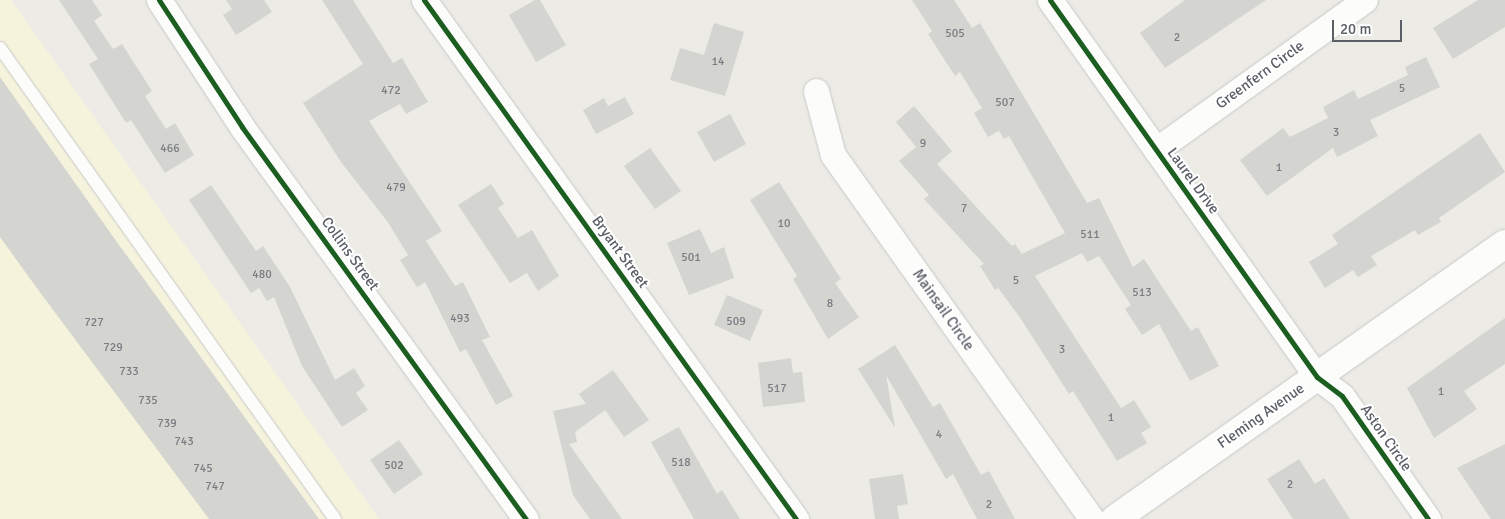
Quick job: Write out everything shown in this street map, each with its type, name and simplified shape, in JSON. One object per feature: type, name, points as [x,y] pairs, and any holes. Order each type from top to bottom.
[{"type":"street","name":"Collins Street","points":[[159,0],[242,127],[526,519]]},
{"type":"street","name":"Bryant Street","points":[[424,0],[796,519]]},
{"type":"street","name":"Laurel Drive","points":[[1050,0],[1317,376]]},
{"type":"street","name":"Greenfern Circle","points":[[1156,150],[1365,0]]},
{"type":"street","name":"Mainsail Circle","points":[[816,91],[833,155],[1092,519]]},
{"type":"street","name":"Fleming Avenue","points":[[1115,519],[1505,244]]},
{"type":"street","name":"Aston Circle","points":[[1317,376],[1342,396],[1428,519]]},
{"type":"lane","points":[[0,48],[335,519]]},
{"type":"shaded area","points":[[0,0],[11,0],[379,519],[0,519]]},
{"type":"building","points":[[59,0],[92,0],[102,15],[94,21],[113,49],[122,44],[152,91],[145,96],[166,129],[175,123],[194,155],[165,173],[131,120],[126,123],[89,64],[98,59]]},
{"type":"building","points":[[226,0],[264,0],[272,12],[236,35],[223,15],[232,9]]},
{"type":"building","points":[[322,0],[353,0],[393,63],[402,58],[428,102],[406,114],[400,104],[369,121],[442,231],[426,241],[455,286],[463,282],[490,337],[482,340],[513,396],[496,405],[466,349],[460,352],[425,282],[417,287],[400,260],[408,255],[387,221],[341,162],[303,103],[363,64]]},
{"type":"building","points":[[535,0],[540,0],[566,45],[536,62],[509,15]]},
{"type":"building","points":[[912,0],[954,0],[972,28],[980,23],[1087,203],[1099,198],[1133,267],[1144,259],[1191,331],[1198,327],[1219,366],[1190,381],[1159,324],[1142,335],[1125,309],[1131,305],[1099,256],[1087,262],[1082,253],[1035,276],[1121,408],[1134,400],[1151,427],[1141,433],[1147,443],[1117,461],[1073,391],[1069,394],[1019,316],[998,288],[995,290],[980,266],[984,264],[924,199],[929,195],[899,161],[916,147],[896,122],[914,106],[952,151],[937,164],[1012,246],[1015,244],[1022,254],[1065,233],[1009,136],[1004,139],[999,131],[988,137],[974,113],[982,108],[960,72],[955,76],[928,34],[932,31]]},
{"type":"building","points":[[1185,0],[1266,0],[1165,68],[1140,33]]},
{"type":"building","points":[[1478,0],[1505,0],[1505,27],[1453,59],[1433,28]]},
{"type":"building","points":[[714,23],[744,32],[725,96],[670,80],[680,48],[704,55]]},
{"type":"building","points":[[1426,57],[1440,87],[1370,120],[1378,136],[1337,157],[1333,148],[1267,196],[1240,160],[1283,128],[1290,137],[1328,118],[1323,107],[1354,90],[1358,99],[1408,75],[1405,67]]},
{"type":"building","points":[[0,77],[114,238],[319,519],[209,519],[0,237]]},
{"type":"building","points":[[625,97],[634,114],[596,134],[583,110],[604,98],[608,106]]},
{"type":"building","points":[[730,114],[746,144],[714,162],[697,132]]},
{"type":"building","points":[[1480,133],[1505,172],[1439,218],[1441,222],[1418,235],[1415,230],[1371,256],[1377,265],[1358,277],[1353,270],[1325,288],[1309,262],[1338,244],[1332,235]]},
{"type":"building","points":[[650,148],[681,191],[655,209],[624,166]]},
{"type":"building","points":[[779,182],[841,279],[835,283],[859,317],[828,339],[793,279],[797,276],[750,200]]},
{"type":"building","points":[[491,184],[504,204],[498,208],[518,238],[532,230],[559,276],[538,291],[527,273],[510,283],[458,205]]},
{"type":"building","points":[[211,185],[256,251],[263,246],[290,287],[335,380],[354,368],[365,386],[356,393],[368,410],[342,427],[302,366],[274,297],[267,301],[259,288],[251,293],[189,200]]},
{"type":"building","points":[[700,229],[711,253],[724,247],[734,278],[689,295],[667,243]]},
{"type":"building","points":[[727,295],[763,310],[750,341],[714,325]]},
{"type":"building","points":[[1505,318],[1505,364],[1464,391],[1477,409],[1434,438],[1407,388]]},
{"type":"building","points":[[895,345],[933,407],[940,403],[981,475],[989,471],[1015,519],[977,519],[953,474],[946,479],[886,375],[895,428],[858,369]]},
{"type":"building","points":[[791,358],[793,373],[802,372],[805,402],[763,407],[758,363]]},
{"type":"building","points":[[613,370],[649,420],[624,437],[605,410],[575,432],[577,442],[569,444],[622,519],[590,519],[573,495],[553,411],[586,404],[579,394]]},
{"type":"building","points":[[679,427],[717,494],[722,490],[740,519],[694,519],[651,442]]},
{"type":"building","points":[[399,440],[423,474],[394,494],[370,460]]},
{"type":"building","points":[[1505,444],[1505,519],[1491,519],[1457,468]]},
{"type":"building","points":[[1299,459],[1315,484],[1324,478],[1350,519],[1293,519],[1267,479]]},
{"type":"building","points":[[903,474],[908,504],[897,506],[899,519],[875,519],[869,479]]},
{"type":"cycle path","points":[[159,0],[242,127],[526,519]]},
{"type":"cycle path","points":[[424,0],[796,519]]},
{"type":"cycle path","points":[[1050,0],[1317,377],[1342,396],[1428,519]]}]
